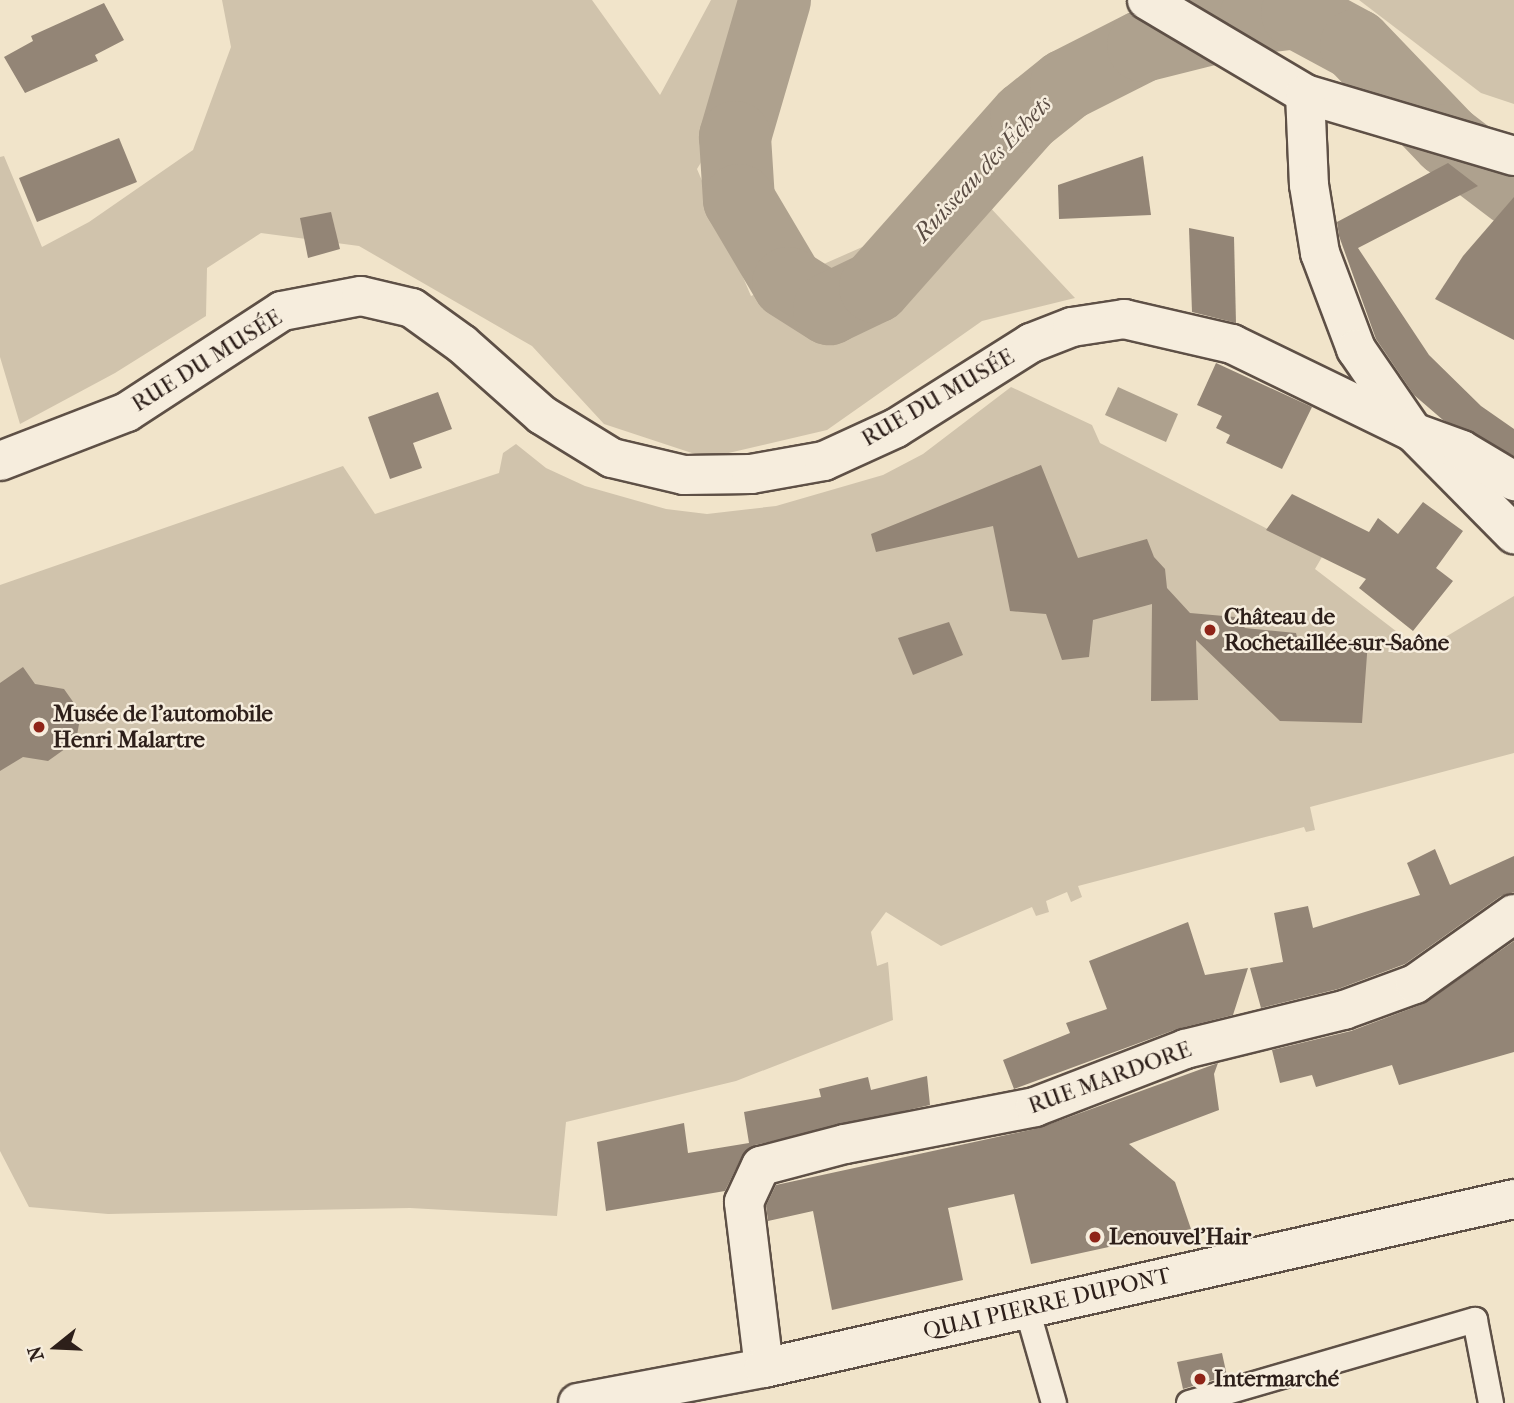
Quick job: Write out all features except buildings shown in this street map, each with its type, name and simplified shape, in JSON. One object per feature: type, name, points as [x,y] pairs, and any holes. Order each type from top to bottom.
[{"type":"street","points":[[1147,0],[1305,94],[1514,156]]},
{"type":"street","points":[[1305,94],[1309,185],[1320,253],[1356,349],[1413,432],[1514,534]]},
{"type":"street","name":"RUE DU MUSÉE","points":[[0,461],[127,412],[282,311],[361,296],[412,308],[462,344],[542,415],[612,458],[684,475],[751,474],[824,461],[896,428],[1031,343],[1072,327],[1124,319],[1232,344],[1413,432],[1462,450],[1514,481]]},
{"type":"street","name":"RUE MARDORE","points":[[764,1368],[744,1202],[761,1166],[845,1143],[1035,1107],[1185,1049],[1344,1010],[1415,984],[1514,914]]},
{"type":"street","name":"QUAI PIERRE DUPONT","points":[[578,1403],[764,1368],[1514,1199]]},
{"type":"lane","points":[[1027,1309],[1054,1403]]},
{"type":"lane","points":[[1189,1403],[1475,1320],[1491,1403]]},
{"type":"shaded area","points":[[222,0],[592,0],[660,95],[711,0],[800,0],[697,169],[751,296],[901,230],[986,203],[1075,298],[982,321],[827,430],[707,458],[604,424],[532,346],[359,246],[261,233],[207,268],[206,316],[115,373],[20,424],[0,357],[0,157],[4,156],[42,247],[89,222],[193,150],[231,47]]},
{"type":"shaded area","points":[[760,0],[793,0],[757,119],[749,182],[760,221],[732,232],[713,182],[717,142]]},
{"type":"shaded area","points":[[1279,0],[1327,14],[1285,31],[1251,31],[1216,9]]},
{"type":"shaded area","points":[[1359,0],[1514,0],[1514,104],[1481,93]]},
{"type":"shaded area","points":[[1156,28],[1187,48],[1112,73],[1080,89],[1039,121],[994,137],[1040,92]]},
{"type":"shaded area","points":[[1357,35],[1395,67],[1439,124],[1514,179],[1514,201],[1442,145],[1365,62],[1337,42]]},
{"type":"shaded area","points":[[994,168],[937,240],[886,291],[837,318],[813,324],[795,320],[745,259],[779,247],[812,275],[851,280],[894,253],[956,182]]},
{"type":"shaded area","points":[[1011,387],[1092,425],[1100,443],[1322,557],[1315,569],[1422,651],[1514,596],[1514,753],[1310,807],[1315,830],[1306,832],[1304,827],[1078,886],[1082,897],[1071,902],[1067,892],[1046,901],[1049,912],[1036,916],[1032,907],[941,946],[886,912],[871,932],[877,966],[888,962],[893,1020],[736,1081],[566,1122],[557,1216],[410,1208],[108,1214],[29,1207],[0,1151],[0,585],[343,466],[375,514],[499,473],[503,453],[516,444],[546,468],[585,486],[666,509],[707,514],[776,506],[883,475],[923,454]]},
{"type":"shaded area","points":[[1118,387],[1178,414],[1166,442],[1105,415]]},
{"type":"waterway","name":"Ruisseau des Échets","points":[[775,0],[735,137],[739,200],[788,283],[829,309],[875,287],[1026,117],[1066,85],[1143,46],[1255,18],[1297,13],[1356,45],[1447,140],[1514,191]]},
{"type":"place","name":"Château de Rochetaillée-sur-Saône","points":[[1210,630]]},
{"type":"place","name":"Musée de l'automobile Henri Malartre","points":[[39,727]]},
{"type":"place","name":"Lenouvel'Hair","points":[[1095,1237]]},
{"type":"place","name":"Intermarché","points":[[1200,1379]]}]
